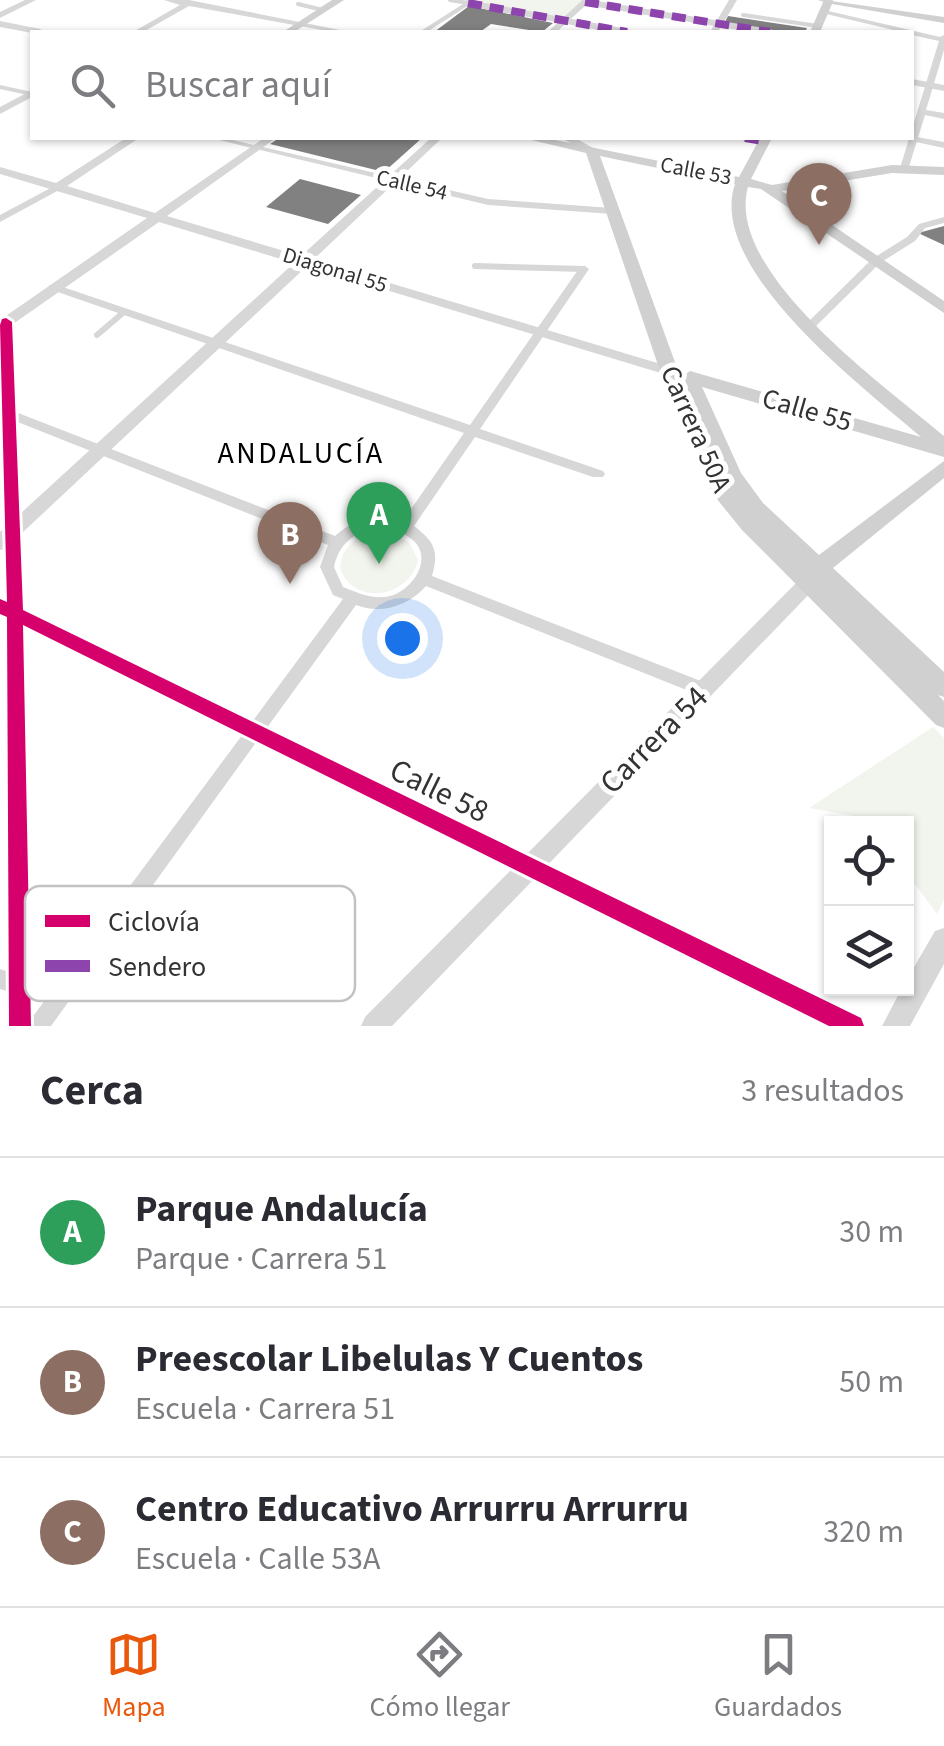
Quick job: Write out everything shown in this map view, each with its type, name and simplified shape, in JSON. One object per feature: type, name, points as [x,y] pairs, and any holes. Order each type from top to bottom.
[{"type":"main road","points":[[291,30],[339,0]]},
{"type":"main road","points":[[817,29],[826,3],[944,20]]},
{"type":"main road","name":"Calle 53","points":[[539,140],[744,180],[772,190]]},
{"type":"main road","points":[[764,140],[744,180],[738,216],[758,267],[809,327],[944,448]]},
{"type":"main road","name":"Carrera 50A","points":[[590,150],[669,371],[719,488],[749,526],[815,575],[944,687]]},
{"type":"main road","points":[[772,190],[905,168],[944,171]]},
{"type":"main road","points":[[772,190],[944,308]]},
{"type":"main road","name":"Calle 55","points":[[669,371],[944,448]]},
{"type":"main road","name":"Carrera 50A","points":[[702,380],[693,384],[694,394],[733,476],[756,508],[944,718]]},
{"type":"main road","name":"Carrera 54","points":[[815,575],[840,547],[944,468]]},
{"type":"street","points":[[0,15],[32,0]]},
{"type":"street","points":[[168,0],[334,30]]},
{"type":"street","points":[[716,28],[732,0]]},
{"type":"street","points":[[554,30],[586,1],[743,30]]},
{"type":"street","points":[[141,30],[191,2]]},
{"type":"street","points":[[471,2],[615,30]]},
{"type":"street","points":[[826,3],[944,38],[914,127]]},
{"type":"street","points":[[564,21],[567,30]]},
{"type":"street","points":[[0,24],[30,30]]},
{"type":"street","points":[[914,82],[944,88]]},
{"type":"street","points":[[0,86],[30,94]]},
{"type":"street","points":[[0,111],[30,95]]},
{"type":"street","points":[[922,112],[944,116]]},
{"type":"street","points":[[914,139],[944,145]]},
{"type":"street","points":[[0,219],[130,140]]},
{"type":"street","name":"Calle 54","points":[[223,140],[488,202],[612,211]]},
{"type":"street","points":[[20,1026],[10,982],[8,414],[3,324],[269,140]]},
{"type":"street","points":[[7,536],[435,140]]},
{"type":"street","points":[[571,140],[590,150]]},
{"type":"street","points":[[905,168],[908,140]]},
{"type":"street","name":"Diagonal 55","points":[[0,170],[669,371]]},
{"type":"street","points":[[809,327],[876,262],[911,239],[922,226],[944,220]]},
{"type":"street","points":[[406,527],[584,269]]},
{"type":"street","points":[[53,287],[598,474]]},
{"type":"street","points":[[8,414],[336,542]]},
{"type":"street","points":[[376,522],[406,527],[427,544],[431,556],[426,580],[416,591],[384,604],[351,600],[330,580],[328,554],[336,542],[361,526],[376,522]]},
{"type":"street","name":"Carrera 54","points":[[374,1026],[815,575]]},
{"type":"street","points":[[426,580],[705,690]]},
{"type":"street","points":[[141,886],[351,600]]},
{"type":"street","name":"Calle 58","points":[[7,609],[853,1026]]},
{"type":"street","points":[[894,1026],[944,940]]},
{"type":"street","points":[[38,1026],[56,1001]]},
{"type":"lane","points":[[450,0],[471,2]]},
{"type":"lane","points":[[425,30],[471,2]]},
{"type":"lane","points":[[298,4],[323,10]]},
{"type":"lane","points":[[743,15],[817,29]]},
{"type":"lane","points":[[475,266],[584,269]]},
{"type":"lane","points":[[98,334],[124,312]]},
{"type":"shaded area","points":[[481,0],[587,0],[564,21],[474,4]]},
{"type":"shaded area","points":[[376,533],[388,533],[409,542],[418,560],[404,583],[393,590],[368,593],[357,589],[340,568],[351,544]]},
{"type":"shaded area","points":[[933,727],[944,738],[944,900],[937,914],[914,883],[914,816],[854,816],[809,808]]},
{"type":"building","points":[[469,6],[553,23],[544,30],[491,24],[483,30],[437,30]]},
{"type":"building","points":[[728,16],[807,28],[766,30],[724,24]]},
{"type":"building","points":[[276,140],[420,140],[384,172],[270,144]]},
{"type":"building","points":[[300,179],[361,195],[328,224],[266,207]]},
{"type":"building","points":[[944,226],[944,245],[918,233]]},
{"type":"marked path","points":[[585,2],[758,30]]},
{"type":"marked path","points":[[468,3],[616,30]]},
{"type":"marked path","points":[[758,140],[764,141]]},
{"type":"cycle path","points":[[6,322],[14,549],[20,1026]]},
{"type":"cycle path","points":[[0,606],[853,1026]]},
{"type":"place","name":"Centro Educativo Arrurru Arrurru","points":[[819,245]]},
{"type":"place","name":"Parque Andalucía","points":[[379,564]]},
{"type":"place","name":"Preescolar Libelulas Y Cuentos","points":[[290,584]]},
{"type":"district","name":"ANDALUCÍA","points":[[301,453]]}]
